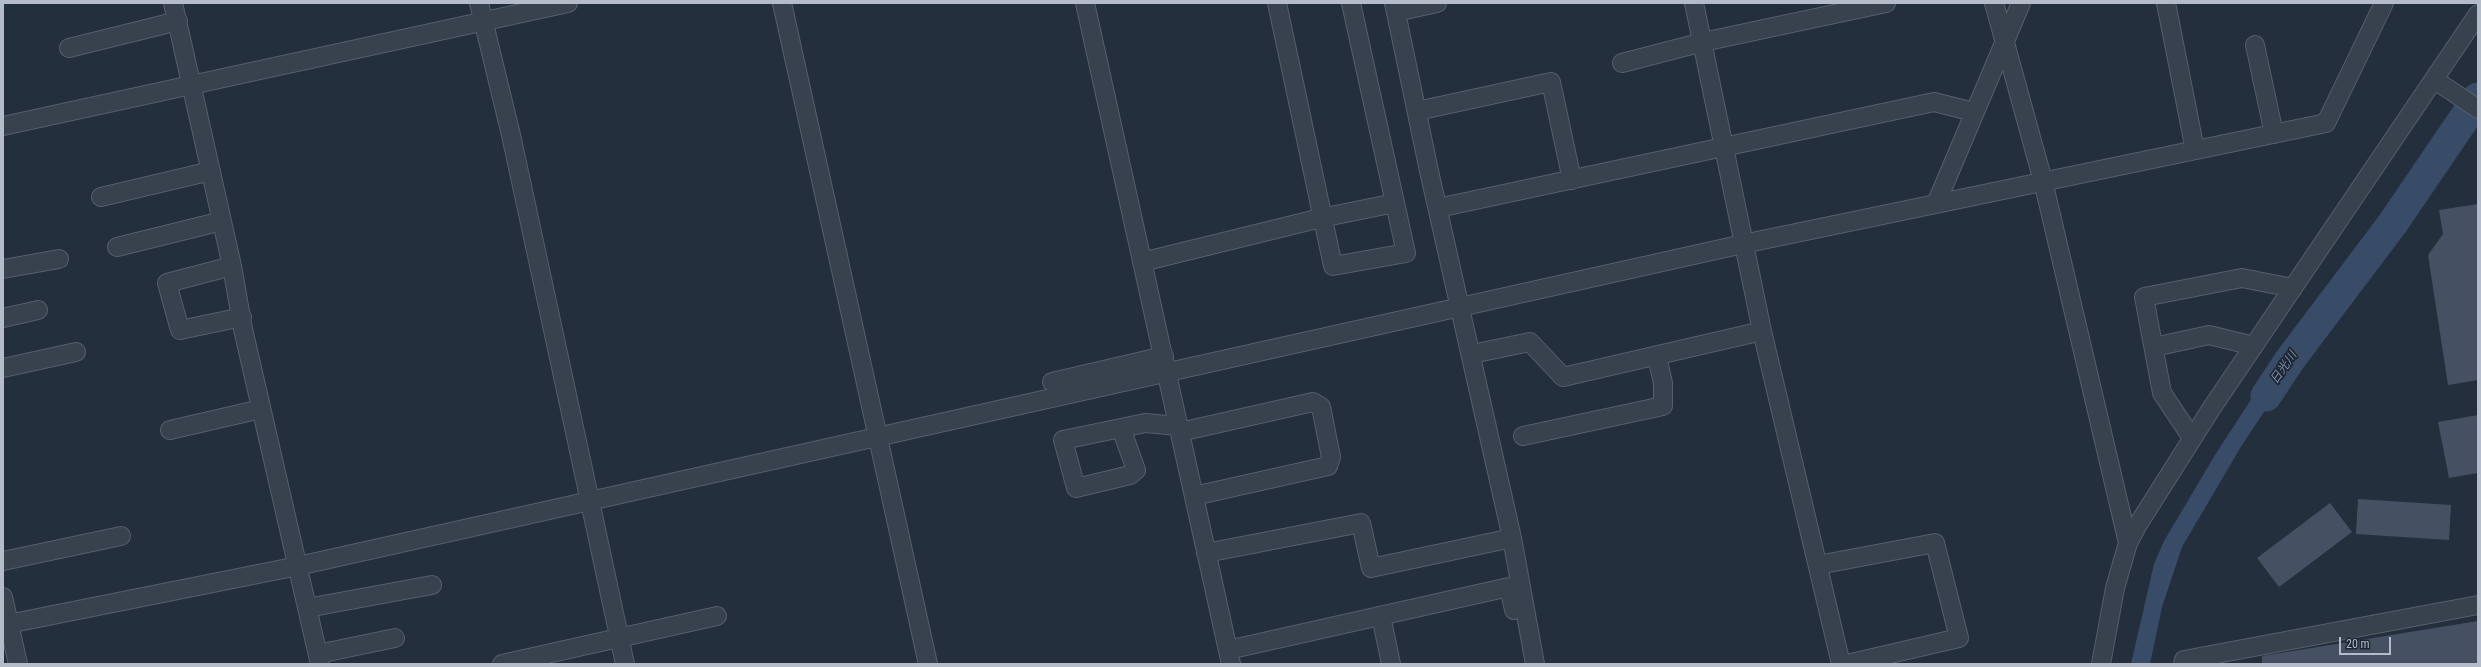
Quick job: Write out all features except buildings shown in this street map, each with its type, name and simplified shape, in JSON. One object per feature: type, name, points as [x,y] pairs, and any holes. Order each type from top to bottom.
[{"type":"street","points":[[173,3],[193,85],[261,409],[319,659],[395,638]]},
{"type":"street","points":[[479,3],[511,135],[625,664]]},
{"type":"street","points":[[3,126],[568,3]]},
{"type":"street","points":[[782,3],[928,664]]},
{"type":"street","points":[[1085,3],[1230,657],[1381,616],[1509,587],[1525,664]]},
{"type":"street","points":[[1277,3],[1321,218],[1333,266],[1406,253],[1351,3]]},
{"type":"street","points":[[1437,3],[1395,7],[1438,208],[1472,354],[1512,538],[1536,664]]},
{"type":"street","points":[[1694,3],[1725,146],[1743,244],[1762,331],[1842,664]]},
{"type":"street","points":[[1622,63],[1703,42],[1886,3]]},
{"type":"street","points":[[1994,3],[2043,181],[2128,543]]},
{"type":"street","points":[[1936,204],[2021,3]]},
{"type":"street","points":[[2166,3],[2195,150]]},
{"type":"street","points":[[1052,382],[1165,364],[1461,306],[1743,244],[2326,123],[2384,3]]},
{"type":"street","points":[[2101,664],[2115,588],[2128,543],[2192,438],[2293,288],[2436,81],[2478,14]]},
{"type":"street","points":[[70,48],[178,21]]},
{"type":"street","points":[[2255,45],[2274,134]]},
{"type":"street","points":[[2436,81],[2478,109]]},
{"type":"street","points":[[1417,111],[1551,82],[1572,180]]},
{"type":"street","points":[[1438,208],[1934,102],[1974,112]]},
{"type":"street","points":[[101,196],[211,170]]},
{"type":"street","points":[[1142,262],[1321,218],[1395,203]]},
{"type":"street","points":[[117,247],[222,221]]},
{"type":"street","points":[[3,269],[59,259]]},
{"type":"street","points":[[232,266],[167,283],[180,330],[242,317]]},
{"type":"street","points":[[2192,438],[2162,393],[2144,296],[2242,278],[2293,288]]},
{"type":"street","points":[[3,318],[38,310]]},
{"type":"street","points":[[1472,354],[1530,342],[1563,377],[1657,357],[1762,331]]},
{"type":"street","points":[[2154,347],[2209,336],[2254,346]]},
{"type":"street","points":[[3,368],[76,352]]},
{"type":"street","points":[[1524,436],[1663,406],[1663,383],[1657,357]]},
{"type":"street","points":[[6,625],[298,566],[878,437],[1165,364]]},
{"type":"street","points":[[1121,428],[1145,423],[1179,429],[1313,402],[1321,407],[1332,457],[1328,466],[1194,496]]},
{"type":"street","points":[[170,430],[261,409]]},
{"type":"street","points":[[1206,553],[1361,523],[1371,568],[1512,538]]},
{"type":"street","points":[[3,560],[121,536]]},
{"type":"street","points":[[1818,565],[1934,543],[1959,638],[1848,664]]},
{"type":"street","points":[[307,608],[432,585]]},
{"type":"street","points":[[3,597],[6,625],[18,664]]},
{"type":"street","points":[[2183,664],[2184,660],[2478,605]]},
{"type":"street","points":[[506,664],[716,616]]},
{"type":"street","points":[[1381,616],[1391,664]]},
{"type":"water","points":[[2280,355],[2295,365],[2242,445],[2182,547],[2162,607],[2150,664],[2131,664],[2154,564],[2164,541],[2215,455]]},
{"type":"waterway","name":"日光川","points":[[2266,396],[2289,361],[2393,223],[2478,98]]}]
